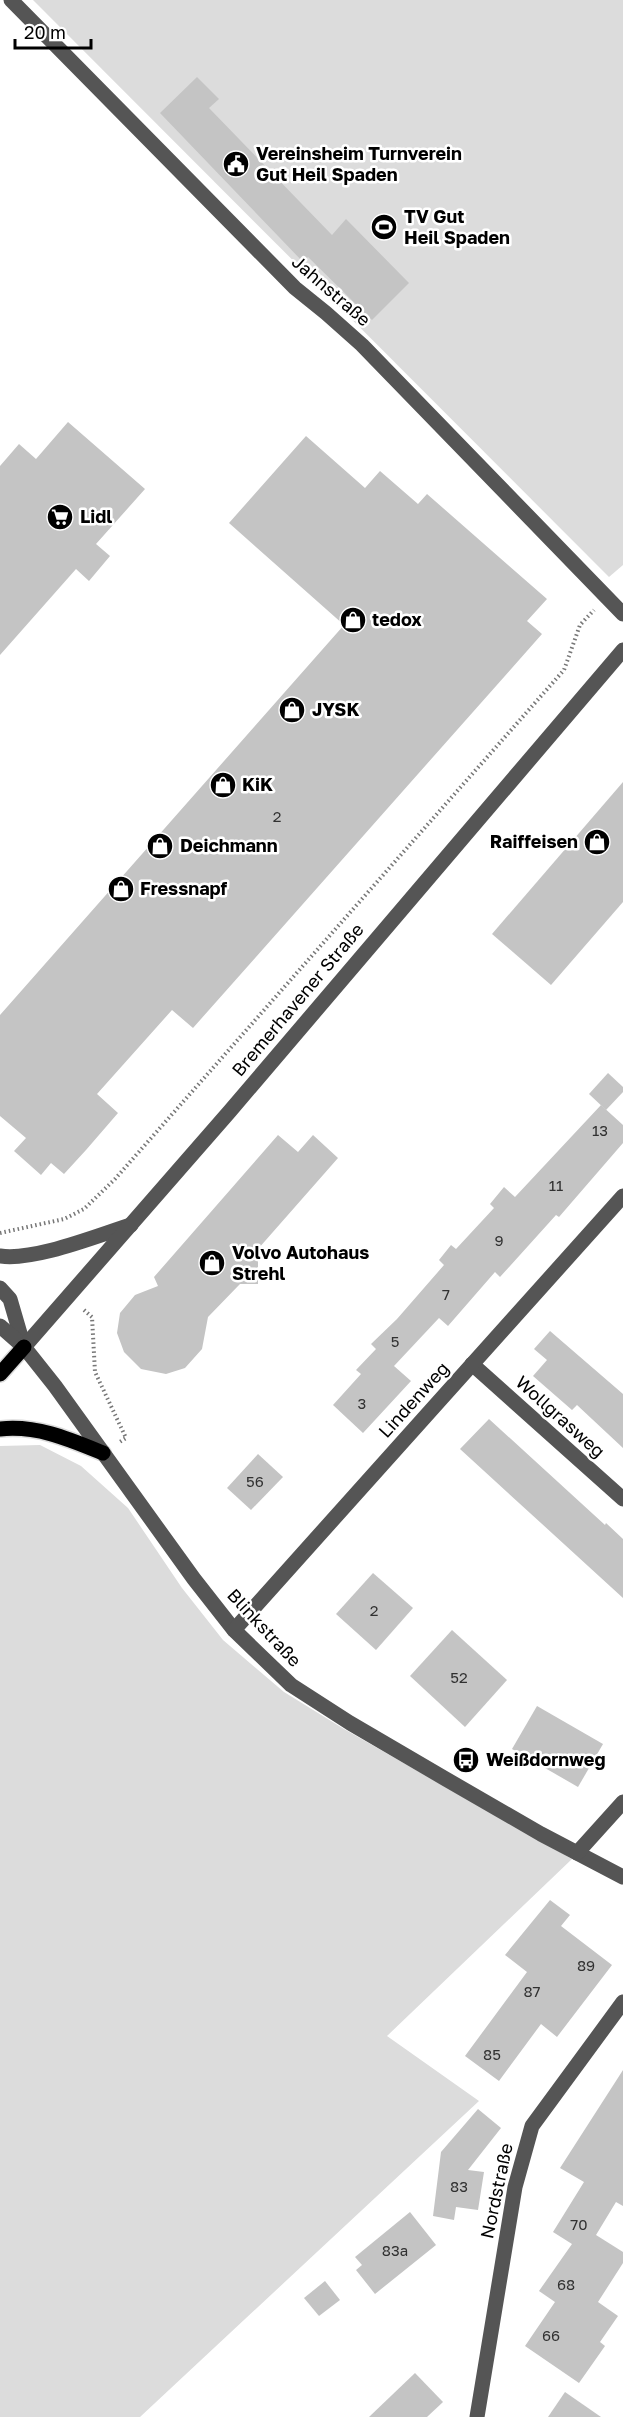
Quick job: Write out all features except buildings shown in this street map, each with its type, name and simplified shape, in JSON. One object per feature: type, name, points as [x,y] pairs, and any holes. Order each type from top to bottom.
[{"type":"main road","name":"Bremerhavener Straße","points":[[0,1374],[24,1347]]},
{"type":"main road","points":[[0,1429],[36,1430],[60,1435],[103,1453]]},
{"type":"street","name":"Jahnstraße","points":[[10,0],[295,288],[362,345],[623,614]]},
{"type":"street","name":"Bremerhavener Straße","points":[[24,1347],[623,650]]},
{"type":"street","name":"Lindenweg","points":[[234,1630],[623,1196]]},
{"type":"street","points":[[0,1256],[36,1253],[131,1225]]},
{"type":"street","points":[[0,1288],[10,1299],[24,1347]]},
{"type":"street","points":[[0,1326],[24,1347]]},
{"type":"street","name":"Blinkstraße","points":[[24,1347],[55,1386],[194,1580],[234,1630],[262,1659],[300,1691],[425,1767],[623,1877]]},
{"type":"street","name":"Wollgrasweg","points":[[472,1364],[623,1498]]},
{"type":"street","points":[[578,1853],[623,1802]]},
{"type":"street","name":"Nordstraße","points":[[477,2417],[516,2187],[532,2126],[623,2002]]},
{"type":"path","points":[[0,1233],[64,1219],[84,1209],[115,1179],[564,670],[580,625],[606,597]]},
{"type":"path","points":[[69,1296],[92,1317],[95,1372],[126,1438],[103,1453]]},
{"type":"shaded area","name":"TV Gut Heil Spaden","points":[[33,0],[623,0],[623,565],[609,577]]},
{"type":"shaded area","points":[[40,1445],[81,1466],[128,1508],[182,1588],[223,1640],[284,1692],[344,1729],[572,1859],[387,2036],[479,2101],[140,2417],[0,2417],[0,1446]]},
{"type":"place","name":"Vereinsheim Turnverein Gut Heil Spaden","points":[[236,164]]},
{"type":"place","name":"TV Gut Heil Spaden","points":[[384,227]]},
{"type":"place","name":"Lidl","points":[[60,517]]},
{"type":"place","name":"tedox","points":[[353,620]]},
{"type":"place","name":"JYSK","points":[[292,710]]},
{"type":"place","name":"KiK","points":[[223,785]]},
{"type":"place","name":"Raiffeisen","points":[[597,842]]},
{"type":"place","name":"Deichmann","points":[[160,846]]},
{"type":"place","name":"Fressnapf","points":[[121,889]]},
{"type":"place","name":"Volvo Autohaus Strehl","points":[[212,1263]]},
{"type":"place","name":"Weißdornweg","points":[[466,1760]]}]
